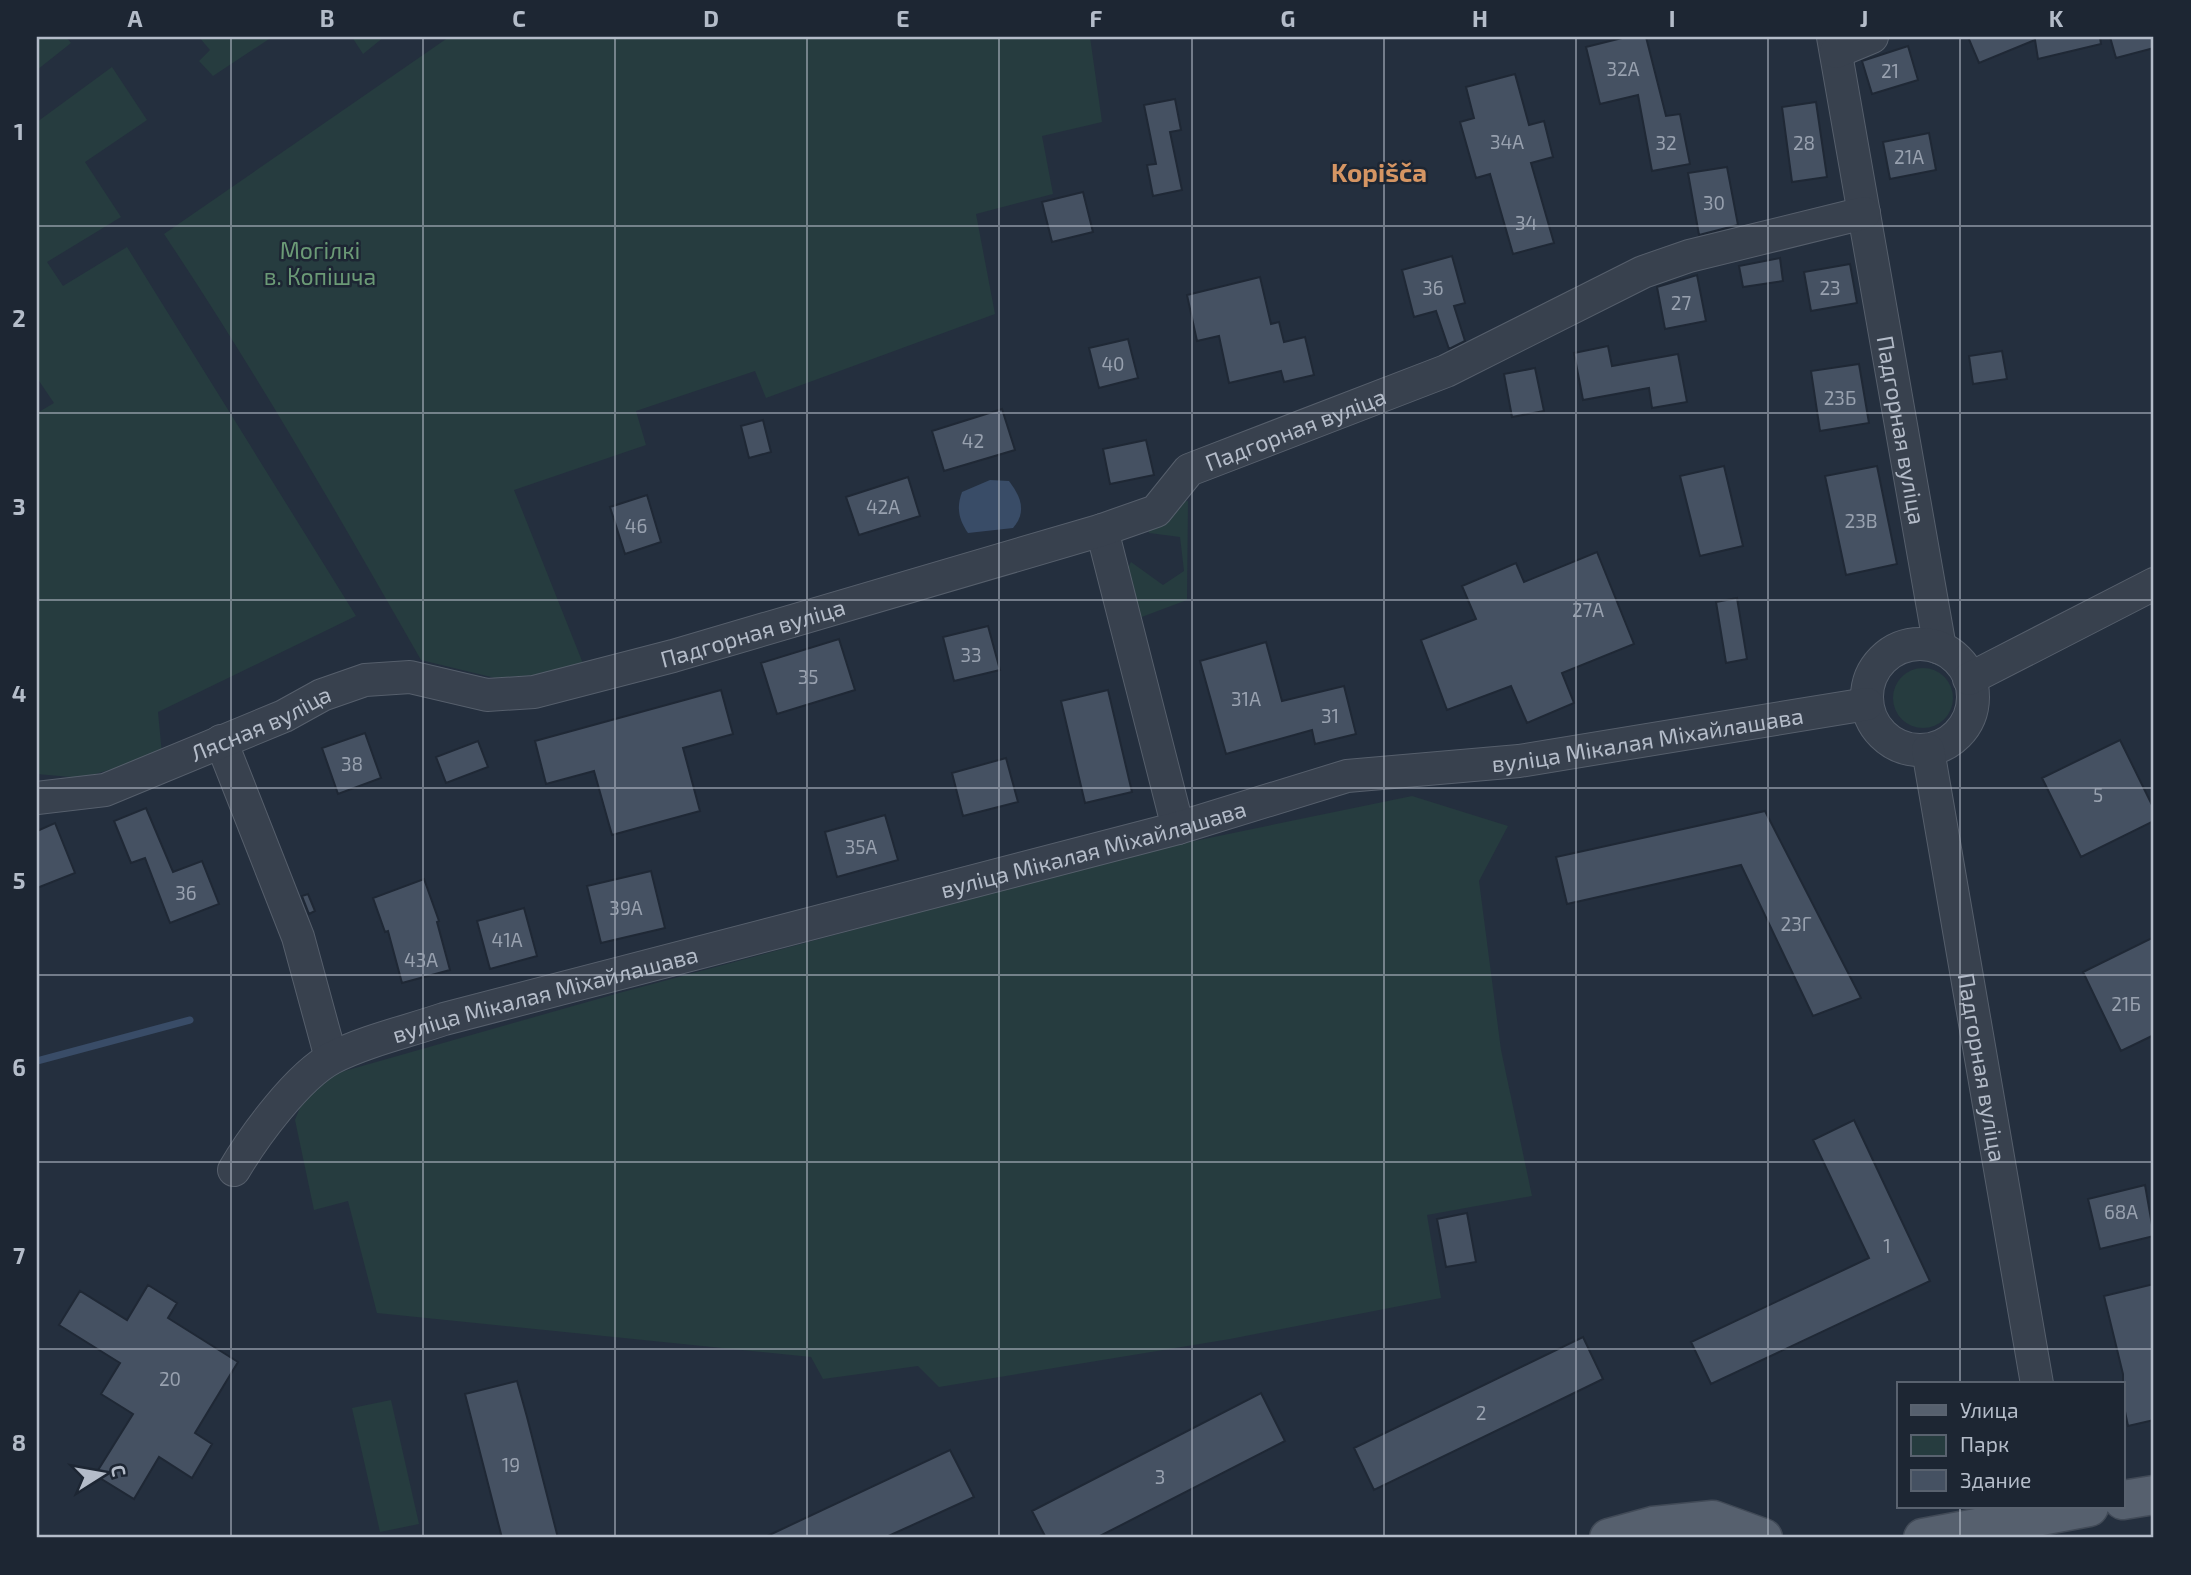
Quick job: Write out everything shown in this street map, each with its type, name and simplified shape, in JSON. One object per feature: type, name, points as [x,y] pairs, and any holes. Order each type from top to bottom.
[{"type":"main road","points":[[2124,1500],[2154,1495]]},
{"type":"main road","points":[[1923,1538],[2068,1509]]},
{"type":"main road","points":[[1609,1538],[1653,1526],[1713,1520],[1762,1538]]},
{"type":"street","name":"Падгорная вуліца","points":[[1872,37],[1835,44],[1940,648]]},
{"type":"street","name":"Падгорная вуліца","points":[[487,695],[534,692],[673,656],[1102,530],[1156,511],[1189,470],[1446,371],[1643,272],[1689,256],[1864,213]]},
{"type":"street","points":[[1102,530],[1178,828]]},
{"type":"street","points":[[1969,679],[2154,584]]},
{"type":"street","points":[[1918,644],[1940,648],[1962,666],[1969,679],[1973,702],[1966,724],[1950,742],[1928,750],[1906,749],[1887,740],[1873,724],[1867,704],[1869,682],[1879,663],[1897,649],[1918,644]]},
{"type":"street","name":"Лясная вуліца","points":[[37,798],[105,790],[284,716],[322,695],[365,680],[410,677],[487,695]]},
{"type":"street","name":"вуліца Мікалая Міхайлашава","points":[[331,1058],[444,1019],[1178,828],[1347,776],[1508,763],[1867,704]]},
{"type":"street","points":[[222,741],[298,937],[331,1058],[299,1087],[253,1136],[234,1170]]},
{"type":"street","name":"Падгорная вуліца","points":[[1928,750],[2037,1382]]},
{"type":"green space","points":[[37,37],[66,37],[71,43],[37,70]]},
{"type":"green space","points":[[199,37],[272,37],[213,76],[199,61],[210,50]]},
{"type":"green space","points":[[352,37],[384,37],[363,54]]},
{"type":"green space","name":"Могілкі в. Копішча","points":[[449,37],[1090,37],[1102,122],[1042,136],[1053,194],[976,214],[995,314],[766,398],[755,371],[636,411],[646,445],[514,490],[586,671],[495,678],[421,660],[264,391],[164,234]]},
{"type":"green space","points":[[112,67],[147,120],[85,162],[121,217],[47,262],[63,286],[127,247],[356,616],[158,712],[162,754],[82,778],[37,774],[37,413],[54,403],[37,378],[37,122]]},
{"type":"green space","points":[[1188,501],[1187,600],[1139,618],[1125,573],[1131,562],[1163,585],[1184,571],[1180,537],[1149,533],[1149,526],[1179,502]]},
{"type":"green space","points":[[1917,668],[1929,668],[1948,681],[1953,698],[1951,710],[1940,723],[1929,728],[1917,728],[1898,715],[1893,704],[1893,692],[1906,673]]},
{"type":"green space","points":[[1412,796],[1508,826],[1479,881],[1501,1050],[1532,1196],[1427,1215],[1441,1298],[1230,1339],[939,1387],[918,1366],[823,1379],[811,1357],[377,1313],[348,1201],[314,1210],[295,1120],[302,1102],[334,1074],[619,993],[1146,851]]},
{"type":"green space","points":[[391,1400],[419,1524],[380,1532],[352,1408]]},
{"type":"water","points":[[990,480],[1009,481],[1021,504],[1020,516],[1013,528],[968,533],[959,514],[962,492]]},
{"type":"building","points":[[1626,37],[1646,37],[1666,116],[1680,114],[1690,164],[1652,171],[1638,95],[1600,104],[1586,47]]},
{"type":"building","points":[[1968,37],[2100,37],[2101,44],[2038,59],[2035,40],[1979,63]]},
{"type":"building","points":[[2110,37],[2154,37],[2154,48],[2116,58]]},
{"type":"building","points":[[1908,46],[1918,80],[1872,94],[1862,61]]},
{"type":"building","points":[[1515,74],[1529,125],[1544,121],[1553,157],[1531,163],[1554,243],[1513,254],[1490,174],[1476,178],[1460,122],[1474,118],[1466,87]]},
{"type":"building","points":[[1175,99],[1181,130],[1170,132],[1182,190],[1153,196],[1147,165],[1156,164],[1144,105]]},
{"type":"building","points":[[1816,102],[1827,177],[1792,182],[1782,107]]},
{"type":"building","points":[[1929,133],[1936,170],[1890,179],[1883,142]]},
{"type":"building","points":[[1727,167],[1738,225],[1699,235],[1688,173]]},
{"type":"building","points":[[1083,192],[1093,232],[1052,242],[1042,202]]},
{"type":"building","points":[[1452,256],[1465,303],[1454,306],[1465,341],[1449,349],[1436,311],[1414,317],[1402,270]]},
{"type":"building","points":[[1780,258],[1783,281],[1743,287],[1739,266]]},
{"type":"building","points":[[1850,264],[1857,303],[1811,311],[1804,272]]},
{"type":"building","points":[[1697,275],[1706,321],[1665,329],[1657,287]]},
{"type":"building","points":[[1260,277],[1271,324],[1279,322],[1284,342],[1305,337],[1314,375],[1284,382],[1281,371],[1229,383],[1219,336],[1197,341],[1187,295]]},
{"type":"building","points":[[1128,339],[1138,378],[1099,388],[1089,348]]},
{"type":"building","points":[[1608,346],[1612,366],[1678,354],[1687,402],[1652,408],[1649,388],[1583,400],[1574,353]]},
{"type":"building","points":[[2002,351],[2007,379],[1973,384],[1969,356]]},
{"type":"building","points":[[1859,364],[1869,423],[1820,431],[1811,371]]},
{"type":"building","points":[[1535,368],[1544,411],[1512,417],[1504,374]]},
{"type":"building","points":[[1002,409],[1015,450],[944,471],[932,431]]},
{"type":"building","points":[[763,420],[771,452],[749,458],[741,426]]},
{"type":"building","points":[[1146,440],[1154,475],[1110,484],[1103,449]]},
{"type":"building","points":[[1724,466],[1743,546],[1700,556],[1680,476]]},
{"type":"building","points":[[1877,466],[1897,564],[1846,575],[1825,476]]},
{"type":"building","points":[[908,477],[920,516],[859,535],[846,497]]},
{"type":"building","points":[[647,495],[661,542],[625,554],[610,507]]},
{"type":"building","points":[[1597,552],[1634,644],[1562,673],[1574,703],[1527,723],[1511,686],[1447,710],[1421,640],[1476,619],[1462,586],[1516,563],[1524,582]]},
{"type":"building","points":[[1737,598],[1747,659],[1726,663],[1716,602]]},
{"type":"building","points":[[988,626],[1000,670],[954,681],[943,637]]},
{"type":"building","points":[[839,639],[855,690],[777,714],[761,663]]},
{"type":"building","points":[[1266,642],[1282,701],[1344,686],[1356,734],[1315,744],[1312,730],[1226,754],[1200,661]]},
{"type":"building","points":[[721,690],[733,734],[683,748],[700,811],[612,835],[594,771],[546,784],[535,741]]},
{"type":"building","points":[[1108,690],[1132,792],[1085,803],[1061,701]]},
{"type":"building","points":[[365,733],[381,778],[338,794],[322,748]]},
{"type":"building","points":[[2120,740],[2154,809],[2154,821],[2081,857],[2042,778]]},
{"type":"building","points":[[478,741],[488,767],[446,783],[436,757]]},
{"type":"building","points":[[1006,758],[1018,802],[963,816],[952,773]]},
{"type":"building","points":[[146,808],[173,872],[202,861],[219,904],[170,923],[145,858],[131,863],[114,821]]},
{"type":"building","points":[[1765,811],[1861,998],[1813,1016],[1741,865],[1567,904],[1556,857]]},
{"type":"building","points":[[885,815],[898,860],[837,877],[825,832]]},
{"type":"building","points":[[55,823],[75,873],[37,888],[37,831]]},
{"type":"building","points":[[651,871],[665,928],[601,943],[587,886]]},
{"type":"building","points":[[424,879],[439,921],[437,922],[450,970],[402,983],[388,931],[385,932],[373,898]]},
{"type":"building","points":[[308,894],[315,911],[309,914],[302,896]]},
{"type":"building","points":[[524,908],[537,956],[490,969],[477,921]]},
{"type":"building","points":[[2154,937],[2154,1035],[2121,1051],[2083,972]]},
{"type":"building","points":[[1854,1120],[1930,1281],[1711,1384],[1691,1342],[1869,1258],[1813,1140]]},
{"type":"building","points":[[2145,1185],[2154,1236],[2100,1249],[2088,1199]]},
{"type":"building","points":[[1467,1213],[1476,1262],[1446,1267],[1437,1219]]},
{"type":"building","points":[[2154,1284],[2154,1420],[2128,1426],[2124,1407],[2123,1374],[2104,1296]]},
{"type":"building","points":[[148,1285],[177,1303],[168,1318],[238,1362],[195,1433],[212,1444],[192,1478],[159,1457],[134,1499],[95,1475],[133,1414],[101,1394],[120,1363],[59,1325],[80,1291],[127,1320]]},
{"type":"building","points":[[1583,1337],[1603,1379],[1374,1490],[1354,1448]]},
{"type":"building","points":[[517,1381],[558,1538],[502,1538],[465,1394]]},
{"type":"building","points":[[1261,1393],[1285,1441],[1096,1538],[1046,1538],[1032,1511]]},
{"type":"building","points":[[950,1450],[974,1497],[884,1538],[763,1538]]},
{"type":"waterway","points":[[37,1061],[190,1020]]},
{"type":"district","name":"Kopišča","points":[[1379,171]]}]
